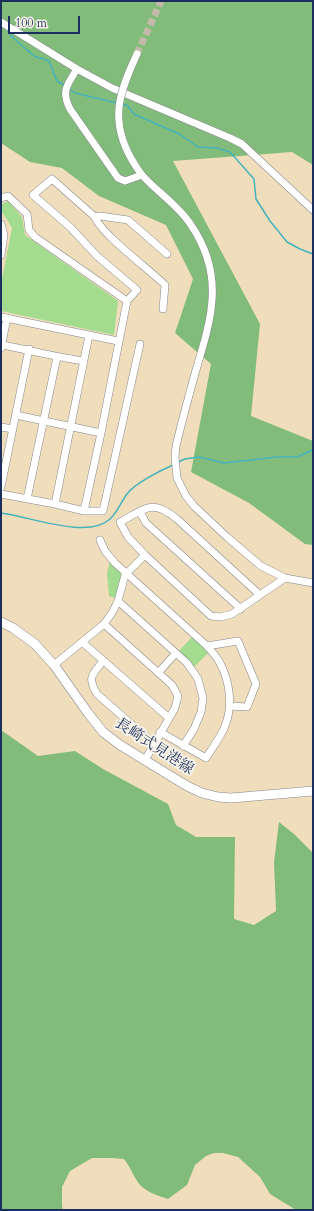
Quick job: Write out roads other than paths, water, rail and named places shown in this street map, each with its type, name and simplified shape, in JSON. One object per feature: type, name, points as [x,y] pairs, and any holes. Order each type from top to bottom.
[{"type":"main road","name":"長崎式見港線","points":[[1,622],[35,644],[54,665],[88,713],[104,732],[120,745],[192,788],[202,793],[218,797],[231,798],[313,791]]},
{"type":"street","points":[[1,22],[77,70],[128,96],[242,144],[313,210]]},
{"type":"street","points":[[137,54],[124,81],[119,102],[119,122],[121,133],[127,150],[142,175],[181,212],[191,224],[207,256],[213,283],[210,322],[176,446],[175,457],[177,478],[194,506],[226,537],[261,566],[285,578],[313,583]]},
{"type":"street","points":[[77,70],[65,88],[65,97],[70,109],[118,178],[126,181],[142,175]]},
{"type":"street","points":[[84,511],[127,302],[136,290],[97,256],[70,228],[33,195],[52,179],[95,217],[96,221],[110,236],[165,285],[163,309]]},
{"type":"street","points":[[1,198],[8,196],[27,214],[29,230],[35,237],[124,298],[127,302]]},
{"type":"street","points":[[95,217],[100,216],[128,220],[167,254]]},
{"type":"street","points":[[1,224],[4,235],[1,255]]},
{"type":"street","points":[[84,360],[57,357],[29,349],[1,347],[4,317],[118,341]]},
{"type":"street","points":[[55,504],[89,335]]},
{"type":"street","points":[[1,494],[28,498],[84,511],[103,511],[140,344]]},
{"type":"street","points":[[1,487],[29,349]]},
{"type":"street","points":[[28,498],[57,357]]},
{"type":"street","points":[[16,415],[101,433]]},
{"type":"street","points":[[1,427],[13,429]]},
{"type":"street","points":[[260,595],[169,512],[154,506],[120,522],[128,537],[145,555],[211,616],[221,617],[232,614],[241,609],[285,578]]},
{"type":"street","points":[[140,512],[146,523],[241,609]]},
{"type":"street","points":[[100,540],[105,551],[127,573],[207,646],[219,662],[226,677],[230,706],[225,726],[206,758],[160,732]]},
{"type":"street","points":[[54,665],[104,624],[118,601],[125,575],[145,555]]},
{"type":"street","points":[[118,601],[187,663],[198,679],[203,698],[201,712],[194,729],[184,746]]},
{"type":"street","points":[[104,624],[172,685],[178,696],[175,708],[145,760]]},
{"type":"street","points":[[207,646],[238,641],[256,684],[248,707],[230,706]]},
{"type":"street","points":[[82,642],[168,718]]},
{"type":"street","points":[[158,673],[176,653]]},
{"type":"street","points":[[102,661],[92,675],[92,684],[98,694],[154,744]]},
{"type":"waterway","points":[[7,29],[10,35],[34,56],[49,61],[57,81],[64,85]]},
{"type":"waterway","points":[[69,89],[75,93],[117,103]]},
{"type":"waterway","points":[[122,104],[128,106],[134,114],[179,134],[198,147],[217,148],[230,152],[254,179],[256,199],[270,221],[287,242],[313,254]]},
{"type":"waterway","points":[[178,462],[185,459],[199,457],[224,463],[277,457],[297,457],[313,450]]},
{"type":"waterway","points":[[1,513],[73,527],[100,525],[112,517],[130,490],[141,482],[173,465]]},
{"type":"tunnel","points":[[137,54],[161,1]]}]
